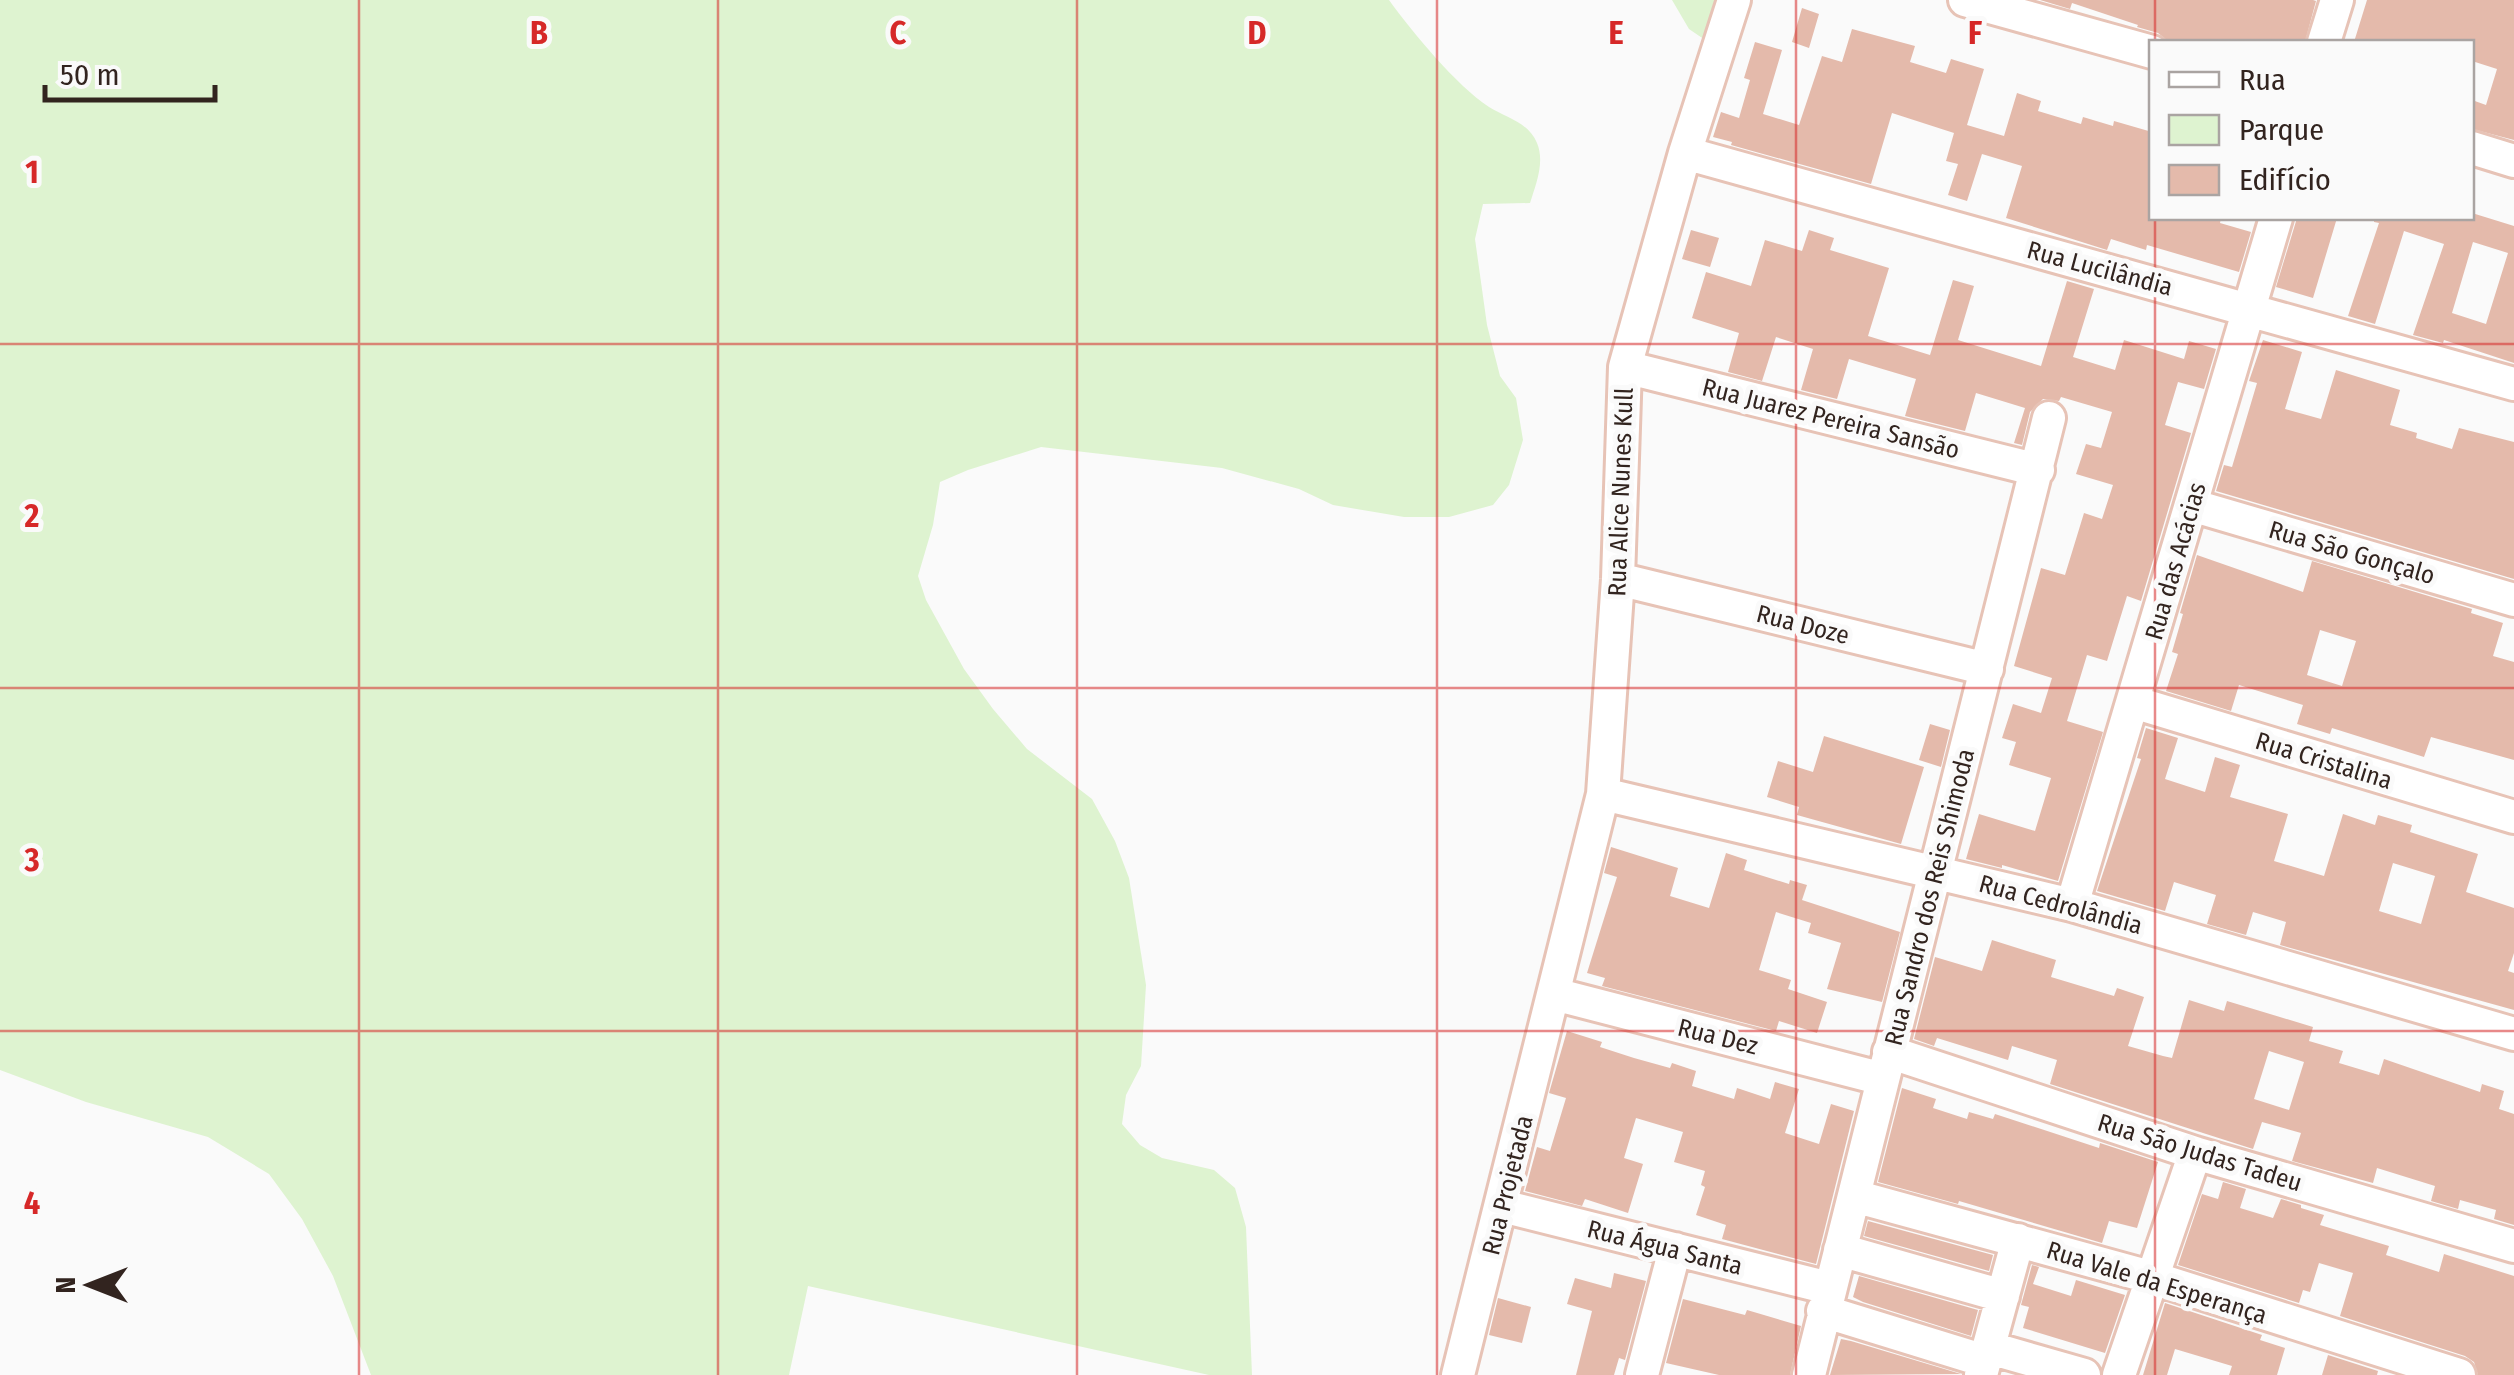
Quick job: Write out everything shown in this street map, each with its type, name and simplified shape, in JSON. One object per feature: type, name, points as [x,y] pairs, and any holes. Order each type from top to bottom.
[{"type":"street","name":"Rua Alice Nunes Kull","points":[[1554,994],[1603,794],[1618,579],[1625,367],[1685,153],[1734,0]]},
{"type":"street","points":[[1965,0],[2149,51]]},
{"type":"street","points":[[2325,40],[2337,0]]},
{"type":"street","points":[[2474,149],[2514,161]]},
{"type":"street","name":"Rua Lucilândia","points":[[1685,153],[2514,384]]},
{"type":"street","name":"Rua das Acácias","points":[[2072,905],[2275,220]]},
{"type":"street","name":"Rua Juarez Pereira Sansão","points":[[1625,367],[2038,470]]},
{"type":"street","name":"Rua Sandro dos Reis Shimoda","points":[[1809,1375],[2049,418]]},
{"type":"street","name":"Rua São Gonçalo","points":[[2190,506],[2514,600]]},
{"type":"street","name":"Rua Doze","points":[[1618,579],[1988,669]]},
{"type":"street","name":"Rua Cristalina","points":[[2133,702],[2514,818]]},
{"type":"street","name":"Rua Cedrolândia","points":[[1603,794],[2072,905],[2514,1034]]},
{"type":"street","name":"Rua Dez","points":[[1554,994],[1886,1065]]},
{"type":"street","name":"Rua Projetada","points":[[1458,1375],[1554,994]]},
{"type":"street","name":"Rua São Judas Tadeu","points":[[1886,1065],[2514,1246]]},
{"type":"street","points":[[2119,1375],[2195,1152]]},
{"type":"street","name":"Rua Vale da Esperança","points":[[1854,1196],[2150,1277],[2459,1375]]},
{"type":"street","name":"Rua Água Santa","points":[[1502,1206],[1675,1250],[1826,1300],[1985,1361],[2084,1375]]},
{"type":"street","points":[[1985,1361],[2018,1240]]},
{"type":"street","points":[[1642,1375],[1675,1250]]},
{"type":"street","points":[[1840,1250],[2003,1296]]},
{"type":"green space","points":[[0,0],[1389,0],[1422,43],[1463,86],[1528,130],[1537,143],[1540,158],[1530,203],[1483,204],[1475,239],[1487,325],[1500,376],[1516,398],[1523,440],[1509,485],[1493,505],[1449,517],[1404,517],[1333,505],[1299,489],[1222,468],[1041,447],[940,482],[918,576],[926,600],[964,669],[993,709],[1027,749],[1092,799],[1115,841],[1129,878],[1146,985],[1141,1066],[1126,1095],[1122,1124],[1140,1145],[1162,1158],[1214,1170],[1235,1188],[1246,1227],[1252,1375],[1209,1375],[808,1286],[789,1375],[371,1375],[333,1276],[302,1219],[269,1174],[208,1137],[86,1102],[0,1070]]},
{"type":"green space","points":[[1672,0],[1724,0],[1711,44],[1689,29]]},
{"type":"building","points":[[2040,0],[2316,1],[2306,40],[2167,40],[2138,25],[2072,3],[2070,9]]},
{"type":"building","points":[[2367,0],[2514,0],[2514,140],[2474,130],[2474,101],[2486,105],[2497,69],[2474,62],[2474,40],[2355,40]]},
{"type":"building","points":[[1802,8],[1819,14],[1809,48],[1792,42]]},
{"type":"building","points":[[1852,29],[1915,46],[1910,62],[1946,73],[1951,59],[1984,69],[1967,125],[2004,136],[2017,93],[2041,101],[2038,111],[2081,124],[2083,117],[2149,131],[2149,220],[2221,220],[2220,223],[2251,232],[2239,272],[2147,245],[2146,250],[2111,239],[2107,250],[2006,218],[2022,166],[1982,154],[1967,201],[1948,195],[1958,164],[1946,161],[1954,133],[1892,113],[1871,184],[1713,137],[1721,112],[1739,118],[1750,80],[1744,78],[1755,42],[1782,50],[1763,114],[1799,125],[1822,56],[1842,62]]},
{"type":"building","points":[[2474,214],[2514,226],[2514,363],[2444,340],[2443,343],[2413,335],[2444,244],[2404,231],[2375,324],[2348,316],[2379,223],[2374,222],[2474,220]],"holes":[[[2473,242],[2508,253],[2486,324],[2452,313]]]},
{"type":"building","points":[[2296,220],[2336,220],[2313,298],[2276,287]]},
{"type":"building","points":[[1691,230],[1719,238],[1710,267],[1682,259]]},
{"type":"building","points":[[1809,230],[1834,238],[1830,250],[1889,268],[1868,336],[1930,355],[1953,280],[1974,286],[1958,340],[2041,366],[2067,281],[2094,289],[2073,357],[2115,370],[2124,340],[2184,359],[2189,341],[2216,349],[2204,389],[2178,382],[2165,425],[2191,433],[2141,601],[2127,596],[2107,661],[2087,655],[2067,721],[2103,732],[2058,881],[1966,859],[1979,814],[2035,831],[2051,778],[2009,765],[2016,742],[2002,738],[2013,704],[2041,713],[2052,678],[2014,666],[2041,568],[2065,575],[2084,513],[2102,519],[2113,485],[2076,474],[2086,444],[2101,448],[2112,412],[2061,397],[2059,401],[2043,399],[2030,412],[2022,445],[2014,443],[2025,408],[1976,393],[1965,431],[1905,416],[1916,379],[1849,359],[1837,399],[1801,390],[1813,349],[1776,337],[1762,381],[1728,372],[1739,333],[1692,318],[1706,272],[1751,286],[1765,240],[1802,251]]},
{"type":"building","points":[[2263,340],[2302,352],[2285,409],[2321,419],[2336,370],[2400,390],[2390,425],[2417,433],[2416,438],[2452,449],[2459,428],[2514,442],[2514,579],[2216,491],[2224,465],[2232,467],[2257,383],[2249,381]]},
{"type":"building","points":[[2197,555],[2303,592],[2312,561],[2472,609],[2471,613],[2503,623],[2493,656],[2514,662],[2514,760],[2431,737],[2424,757],[2332,728],[2330,734],[2297,724],[2303,705],[2239,685],[2231,711],[2166,691],[2178,654],[2172,652],[2183,614],[2180,613]],"holes":[[[2320,630],[2356,641],[2342,686],[2307,675]]]},
{"type":"building","points":[[1930,724],[1950,730],[1941,767],[1919,760]]},
{"type":"building","points":[[2146,728],[2178,738],[2165,779],[2205,792],[2215,757],[2240,765],[2230,797],[2288,814],[2274,861],[2324,876],[2343,814],[2375,825],[2378,815],[2412,825],[2410,832],[2478,854],[2466,892],[2514,908],[2514,953],[2508,971],[2514,973],[2514,1010],[2280,945],[2286,922],[2253,912],[2246,935],[2207,924],[2216,895],[2174,882],[2165,911],[2097,891],[2141,759],[2137,758]],"holes":[[[2393,863],[2435,876],[2421,924],[2379,911]]]},
{"type":"building","points":[[1824,736],[1924,767],[1901,844],[1797,815],[1799,807],[1767,797],[1778,761],[1813,772]]},
{"type":"building","points":[[1611,847],[1678,868],[1670,896],[1709,908],[1726,853],[1747,860],[1744,870],[1789,884],[1790,880],[1807,885],[1802,900],[1900,932],[1882,1002],[1827,989],[1841,943],[1808,933],[1811,923],[1776,912],[1759,970],[1791,980],[1788,989],[1827,1002],[1817,1033],[1779,1021],[1776,1031],[1602,986],[1605,978],[1587,973],[1617,877],[1604,873]]},
{"type":"building","points":[[1992,940],[2056,960],[2051,977],[2114,996],[2117,988],[2144,997],[2128,1046],[2163,1056],[2172,1058],[2189,1000],[2224,1011],[2227,1001],[2313,1027],[2309,1041],[2343,1051],[2339,1063],[2379,1075],[2384,1059],[2480,1092],[2482,1084],[2504,1091],[2499,1109],[2514,1114],[2514,1225],[2494,1219],[2496,1210],[2460,1200],[2458,1209],[2431,1201],[2435,1186],[2377,1168],[2373,1183],[2292,1161],[2301,1133],[2262,1122],[2253,1149],[2050,1084],[2057,1060],[2012,1046],[2008,1060],[1937,1038],[1934,1046],[1914,1039],[1935,957],[1982,971]],"holes":[[[2269,1051],[2304,1062],[2289,1110],[2254,1099]]]},
{"type":"building","points":[[1567,1031],[1634,1058],[1696,1071],[1692,1086],[1734,1099],[1737,1088],[1770,1099],[1775,1082],[1799,1089],[1785,1133],[1819,1144],[1831,1104],[1854,1111],[1816,1264],[1722,1239],[1726,1225],[1696,1215],[1705,1187],[1701,1185],[1705,1171],[1674,1162],[1683,1132],[1636,1118],[1624,1158],[1643,1164],[1628,1213],[1585,1199],[1582,1206],[1525,1191],[1537,1147],[1550,1151],[1566,1098],[1549,1093]]},
{"type":"building","points":[[1902,1088],[1936,1099],[1933,1108],[1967,1119],[1969,1112],[1993,1119],[1995,1114],[2099,1148],[2100,1143],[2158,1162],[2137,1228],[2109,1221],[2102,1243],[1878,1182]]},
{"type":"building","points":[[2223,1182],[2246,1189],[2240,1208],[2273,1218],[2281,1199],[2324,1215],[2320,1225],[2389,1246],[2386,1255],[2439,1272],[2444,1254],[2514,1276],[2514,1375],[2478,1375],[2474,1362],[2465,1356],[2340,1316],[2353,1273],[2319,1263],[2310,1292],[2303,1290],[2299,1303],[2178,1265],[2202,1194],[2218,1199]]},
{"type":"building","points":[[1868,1221],[1993,1255],[1989,1271],[1864,1236]]},
{"type":"building","points":[[2032,1265],[2039,1267],[2033,1284],[2071,1296],[2076,1280],[2125,1295],[2105,1353],[2023,1328],[2029,1307],[2021,1305]]},
{"type":"building","points":[[1614,1273],[1646,1281],[1625,1360],[1619,1358],[1614,1375],[1576,1375],[1592,1311],[1567,1304],[1575,1278],[1611,1288]]},
{"type":"building","points":[[1859,1276],[1978,1310],[1971,1336],[1853,1297]]},
{"type":"building","points":[[1498,1298],[1531,1307],[1522,1343],[1489,1335]]},
{"type":"building","points":[[1683,1299],[1745,1315],[1747,1310],[1801,1326],[1790,1375],[1719,1375],[1666,1363]]},
{"type":"building","points":[[2165,1303],[2262,1335],[2260,1340],[2285,1348],[2277,1375],[2229,1375],[2232,1366],[2175,1349],[2167,1375],[2143,1375]]},
{"type":"building","points":[[1841,1339],[1851,1341],[1961,1374],[1830,1375]]},
{"type":"building","points":[[2328,1355],[2378,1371],[2377,1375],[2322,1375]]}]
